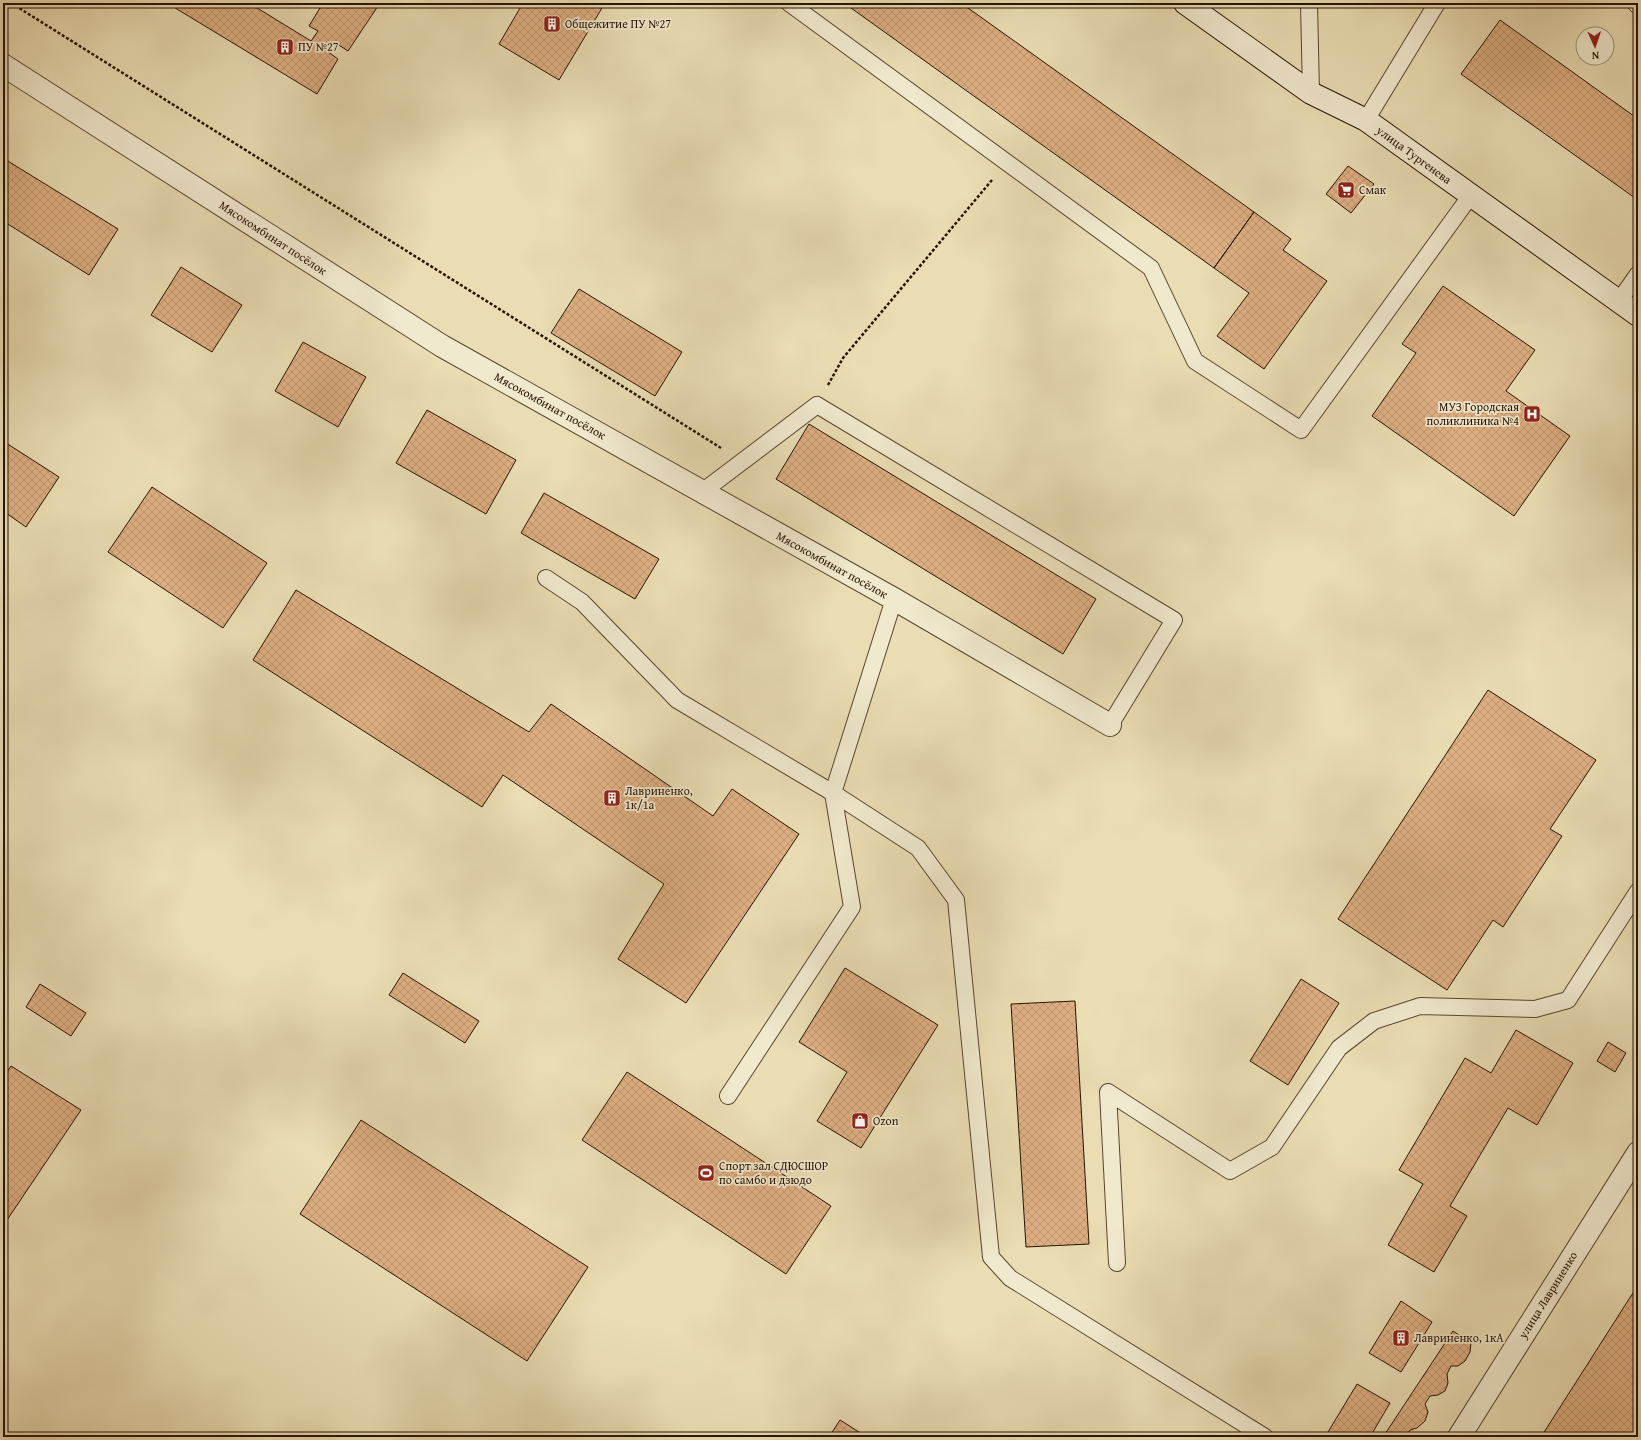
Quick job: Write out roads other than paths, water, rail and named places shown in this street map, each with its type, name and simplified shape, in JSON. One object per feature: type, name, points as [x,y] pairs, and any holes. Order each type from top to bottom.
[{"type":"street","name":"улица Тургенева","points":[[1185,3],[1311,93],[1366,120],[1638,315]]},
{"type":"street","name":"Мясокомбинат посёлок","points":[[3,65],[442,346],[894,599],[1110,725]]},
{"type":"street","name":"улица Лавриненко","points":[[1459,1437],[1638,1153]]},
{"type":"lane","points":[[789,3],[1151,268],[1195,361],[1301,430],[1470,195]]},
{"type":"lane","points":[[1309,3],[1311,93]]},
{"type":"lane","points":[[1366,120],[1437,3]]},
{"type":"lane","points":[[1634,3],[1638,6]]},
{"type":"lane","points":[[1619,301],[1638,274]]},
{"type":"lane","points":[[702,492],[817,405],[1174,620],[1110,725]]},
{"type":"lane","points":[[546,578],[582,602],[677,700],[833,793],[918,848],[956,900],[991,1257],[1010,1278],[1265,1437]]},
{"type":"lane","points":[[728,1096],[852,907],[833,793],[894,599]]},
{"type":"lane","points":[[1116,1263],[1108,1092],[1230,1171],[1272,1147],[1339,1048],[1374,1021],[1420,1006],[1535,1009],[1568,1000],[1638,891]]},
{"type":"place","name":"Общежитие ПУ №27","points":[[552,24]]},
{"type":"place","name":"ПУ №27","points":[[285,47]]},
{"type":"place","name":"Смак","points":[[1346,190]]},
{"type":"place","name":"МУЗ Городская поликлиника №4","points":[[1532,414]]},
{"type":"place","name":"Лавриненко, 1к/1а","points":[[612,798]]},
{"type":"place","name":"Ozon","points":[[860,1121]]},
{"type":"place","name":"Спорт зал СДЮСШОР по самбо и дзюдо","points":[[706,1173]]},
{"type":"place","name":"Лавриненко, 1кА","points":[[1401,1338]]}]
